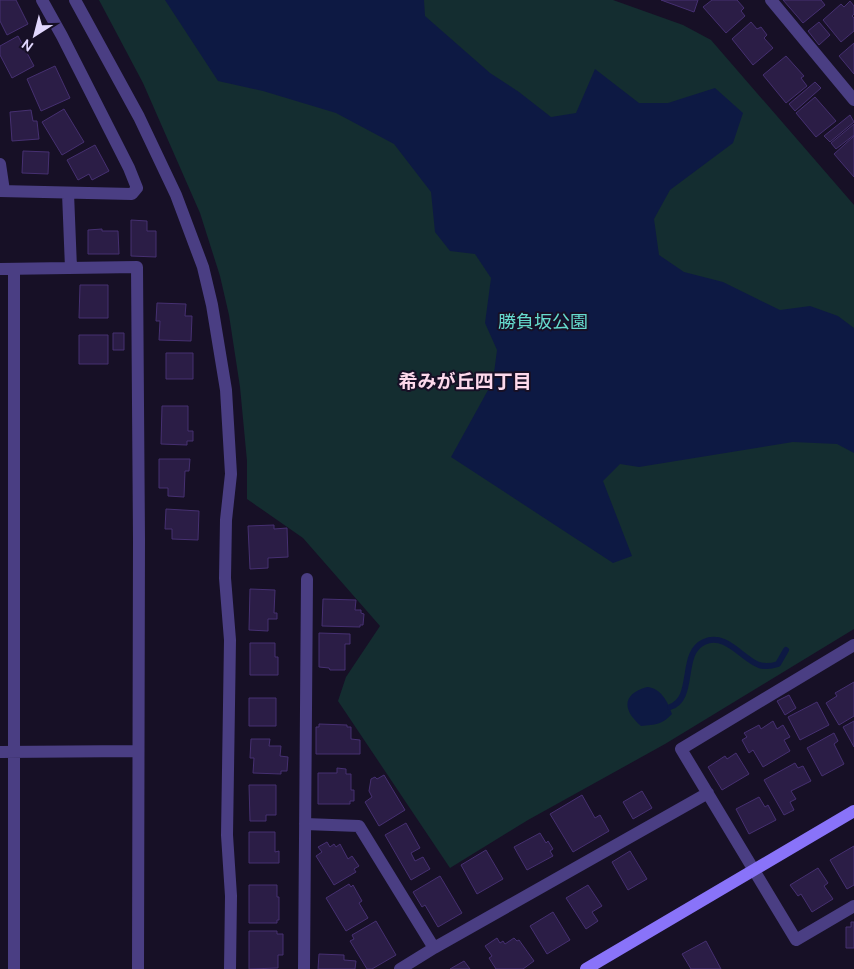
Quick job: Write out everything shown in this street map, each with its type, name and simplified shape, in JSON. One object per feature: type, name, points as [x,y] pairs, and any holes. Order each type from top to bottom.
[{"type":"street","points":[[0,164],[2,191],[132,194],[137,188],[129,168],[42,0]]},
{"type":"street","points":[[75,0],[139,117],[176,195],[202,267],[212,305],[226,390],[230,474],[226,520],[225,578],[230,640],[227,835],[232,896],[230,969]]},
{"type":"street","points":[[771,0],[854,100]]},
{"type":"street","points":[[68,194],[71,268]]},
{"type":"street","points":[[0,269],[137,267],[139,539],[138,969]]},
{"type":"street","points":[[14,269],[14,969]]},
{"type":"street","points":[[304,969],[307,579]]},
{"type":"street","points":[[854,645],[681,749],[796,940],[854,906]]},
{"type":"street","points":[[0,752],[138,751]]},
{"type":"street","points":[[400,969],[708,793]]},
{"type":"street","points":[[586,969],[854,811]]},
{"type":"street","points":[[305,824],[359,826],[434,948]]},
{"type":"green space","name":"勝負坂公園","points":[[99,0],[613,0],[683,25],[711,40],[854,205],[854,629],[665,744],[528,820],[450,868],[338,701],[346,677],[380,626],[303,538],[247,499],[247,461],[240,387],[229,315],[220,276],[200,213],[143,83]]},
{"type":"water","points":[[165,0],[424,0],[425,16],[490,73],[519,92],[551,117],[576,113],[595,69],[639,103],[668,103],[715,88],[743,113],[733,143],[670,190],[654,219],[659,255],[684,272],[723,282],[780,310],[810,306],[838,316],[854,328],[854,453],[837,444],[793,442],[639,467],[620,464],[603,481],[632,556],[613,563],[451,457],[493,381],[497,350],[485,323],[491,278],[475,254],[450,251],[435,232],[431,192],[394,144],[336,113],[263,91],[218,81]]},
{"type":"water","points":[[647,687],[660,693],[666,700],[672,714],[658,723],[641,726],[630,714],[628,703],[629,698],[633,694]]},
{"type":"building","points":[[0,0],[16,0],[28,24],[7,35],[0,21]]},
{"type":"building","points":[[661,0],[698,0],[694,12]]},
{"type":"building","points":[[712,0],[737,0],[744,8],[741,11],[745,16],[726,33],[703,7]]},
{"type":"building","points":[[783,0],[821,0],[825,5],[803,23]]},
{"type":"building","points":[[850,1],[854,6],[854,14],[852,16],[854,18],[854,31],[841,42],[823,20],[841,4],[844,7]]},
{"type":"building","points":[[751,22],[757,29],[761,27],[767,35],[764,38],[773,48],[753,65],[732,39]]},
{"type":"building","points":[[819,22],[830,35],[819,45],[808,31]]},
{"type":"building","points":[[18,36],[34,66],[12,78],[0,55],[0,46]]},
{"type":"building","points":[[854,43],[854,74],[839,56]]},
{"type":"building","points":[[786,56],[804,76],[801,78],[807,86],[786,103],[763,75]]},
{"type":"building","points":[[55,66],[70,98],[41,111],[27,79]]},
{"type":"building","points":[[815,82],[821,88],[795,111],[789,104]]},
{"type":"building","points":[[815,97],[836,121],[816,137],[796,113]]},
{"type":"building","points":[[64,109],[84,142],[62,155],[42,122]]},
{"type":"building","points":[[31,110],[33,121],[37,121],[39,139],[12,141],[10,112]]},
{"type":"building","points":[[850,115],[854,122],[830,142],[824,136]]},
{"type":"building","points":[[854,124],[854,135],[836,149],[831,143]]},
{"type":"building","points":[[854,136],[854,177],[834,154]]},
{"type":"building","points":[[95,145],[109,171],[92,180],[89,174],[78,180],[67,160]]},
{"type":"building","points":[[23,151],[49,152],[48,174],[22,173]]},
{"type":"building","points":[[131,220],[147,221],[147,231],[156,231],[156,257],[131,256]]},
{"type":"building","points":[[102,229],[102,231],[118,231],[119,254],[88,254],[88,230]]},
{"type":"building","points":[[80,285],[108,285],[108,318],[79,318]]},
{"type":"building","points":[[157,303],[186,304],[185,316],[192,316],[191,341],[159,340],[160,321],[156,321]]},
{"type":"building","points":[[113,333],[124,333],[124,350],[113,350]]},
{"type":"building","points":[[79,335],[108,335],[108,364],[79,364]]},
{"type":"building","points":[[166,353],[193,353],[193,379],[166,379]]},
{"type":"building","points":[[162,406],[188,406],[188,431],[193,431],[193,441],[187,441],[187,445],[161,444]]},
{"type":"building","points":[[159,459],[190,459],[189,471],[185,471],[184,497],[168,496],[168,488],[159,488]]},
{"type":"building","points":[[166,509],[199,511],[198,540],[172,539],[172,529],[165,529]]},
{"type":"building","points":[[274,525],[274,529],[287,528],[288,557],[268,558],[268,568],[250,569],[248,526]]},
{"type":"building","points":[[250,589],[275,590],[274,613],[277,613],[277,619],[268,619],[268,631],[249,630]]},
{"type":"building","points":[[323,599],[356,600],[355,610],[361,610],[361,613],[364,614],[363,625],[360,625],[360,627],[322,626]]},
{"type":"building","points":[[319,633],[350,634],[350,644],[345,644],[345,670],[330,670],[329,668],[319,667]]},
{"type":"building","points":[[250,643],[275,643],[275,657],[278,657],[278,675],[250,675]]},
{"type":"building","points":[[854,682],[854,716],[839,725],[826,703],[837,696],[835,693]]},
{"type":"building","points":[[789,695],[796,708],[785,715],[777,701]]},
{"type":"building","points":[[249,698],[276,698],[276,726],[249,726]]},
{"type":"building","points":[[817,702],[829,725],[800,740],[788,717]]},
{"type":"building","points":[[773,721],[777,729],[783,725],[790,737],[784,740],[790,751],[763,767],[753,750],[749,753],[742,740],[747,737],[744,733],[759,725],[761,729]]},
{"type":"building","points":[[854,721],[854,747],[843,727]]},
{"type":"building","points":[[319,724],[347,725],[347,727],[351,727],[351,739],[360,740],[360,754],[316,754],[316,727],[319,727]]},
{"type":"building","points":[[834,733],[838,741],[834,744],[844,764],[822,776],[807,748]]},
{"type":"building","points":[[251,739],[270,739],[269,746],[281,746],[280,756],[288,757],[287,771],[281,771],[281,774],[253,773],[254,758],[250,758]]},
{"type":"building","points":[[736,753],[749,774],[722,790],[708,767],[725,756],[727,759]]},
{"type":"building","points":[[795,763],[798,768],[803,766],[811,781],[791,791],[796,799],[790,802],[794,810],[784,815],[764,780]]},
{"type":"building","points":[[337,768],[346,769],[346,774],[351,774],[351,790],[354,790],[354,801],[350,801],[350,804],[318,804],[318,773],[337,773]]},
{"type":"building","points":[[384,775],[405,810],[379,826],[365,802],[372,797],[369,791],[371,779],[375,777],[377,779]]},
{"type":"building","points":[[249,785],[276,785],[276,815],[266,815],[266,821],[250,821]]},
{"type":"building","points":[[642,791],[652,808],[633,819],[623,802]]},
{"type":"building","points":[[582,795],[595,818],[600,815],[609,831],[573,852],[550,814]]},
{"type":"building","points":[[759,797],[765,807],[768,805],[776,820],[749,834],[736,809]]},
{"type":"building","points":[[406,823],[420,848],[411,853],[415,861],[423,857],[430,869],[411,880],[385,835]]},
{"type":"building","points":[[249,832],[275,832],[275,852],[279,851],[279,863],[249,863]]},
{"type":"building","points":[[540,833],[546,843],[548,841],[553,849],[550,851],[553,856],[527,870],[514,847]]},
{"type":"building","points":[[327,842],[330,847],[334,844],[336,847],[340,844],[348,859],[352,856],[359,866],[354,869],[356,872],[334,885],[316,856],[322,852],[318,847]]},
{"type":"building","points":[[854,846],[854,885],[847,889],[830,860]]},
{"type":"building","points":[[486,850],[503,879],[477,894],[461,865]]},
{"type":"building","points":[[630,851],[647,879],[628,890],[612,862]]},
{"type":"building","points":[[818,868],[828,883],[824,886],[833,899],[812,912],[801,894],[798,896],[790,885]]},
{"type":"building","points":[[440,876],[462,913],[438,927],[425,905],[422,907],[413,892]]},
{"type":"building","points":[[349,884],[351,887],[353,885],[362,901],[359,903],[368,918],[346,931],[326,898]]},
{"type":"building","points":[[249,885],[277,885],[279,920],[277,920],[277,923],[249,923]]},
{"type":"building","points":[[588,885],[602,906],[592,912],[598,921],[586,929],[566,898]]},
{"type":"building","points":[[553,912],[570,940],[547,954],[530,926]]},
{"type":"building","points":[[376,921],[396,955],[372,969],[367,969],[350,941],[354,939],[352,935]]},
{"type":"building","points":[[851,922],[854,922],[854,948],[846,948],[846,927],[851,927]]},
{"type":"building","points":[[249,931],[277,931],[277,934],[283,934],[283,955],[278,955],[278,968],[249,969]]},
{"type":"building","points":[[497,938],[500,943],[503,941],[505,944],[514,938],[517,941],[519,940],[534,961],[523,969],[496,969],[489,958],[492,956],[485,946]]},
{"type":"building","points":[[706,941],[721,969],[691,969],[682,954]]},
{"type":"building","points":[[319,954],[344,955],[344,960],[356,961],[355,969],[318,969]]},
{"type":"building","points":[[464,961],[470,969],[450,969]]},
{"type":"waterway","points":[[670,707],[678,702],[683,695],[692,656],[696,648],[704,642],[712,640],[727,643],[753,662],[764,666],[778,664],[786,650]]},
{"type":"district","name":"希みが丘四丁目","points":[[465,381]]}]
